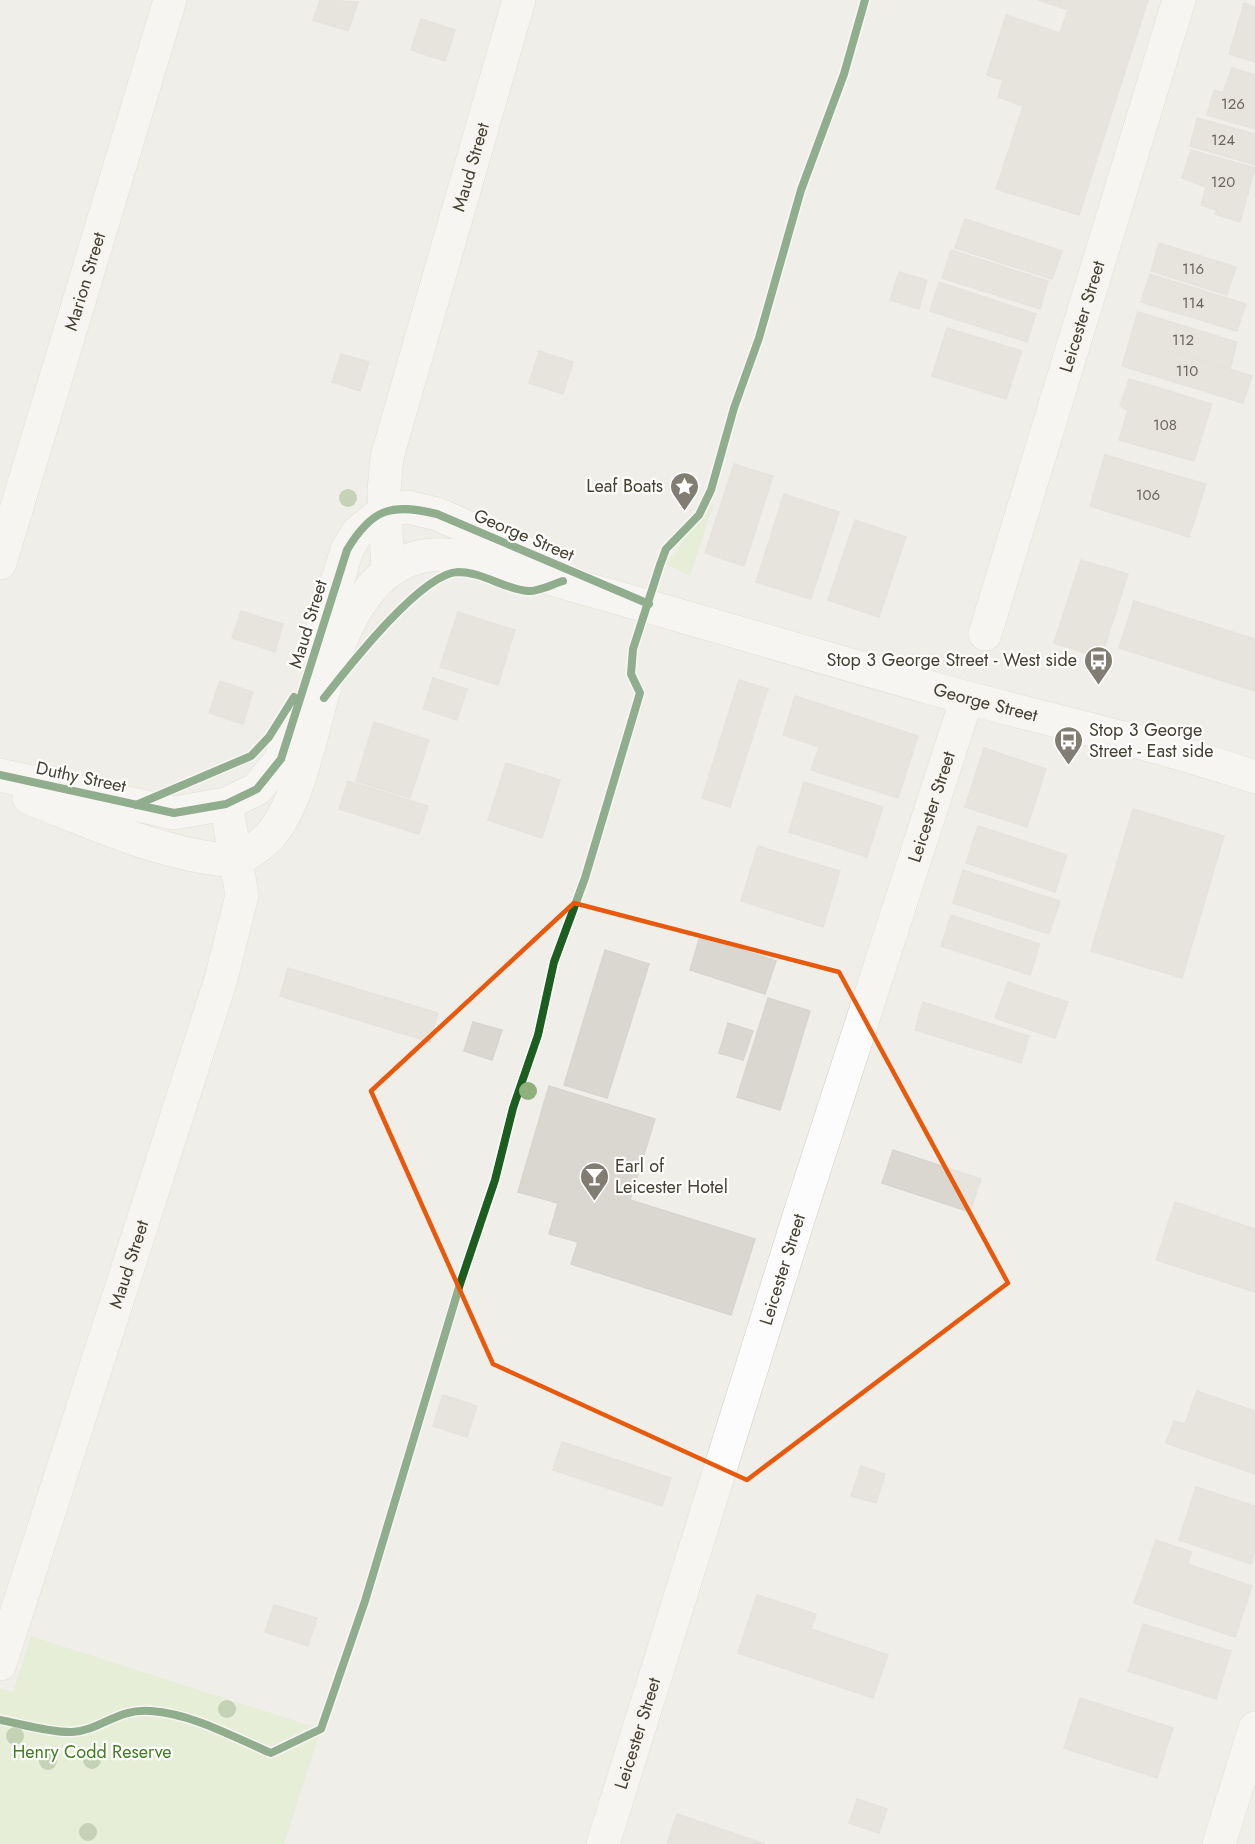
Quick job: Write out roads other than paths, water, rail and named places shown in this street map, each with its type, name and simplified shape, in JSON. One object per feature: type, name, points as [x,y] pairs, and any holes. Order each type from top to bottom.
[{"type":"street","name":"Marion Street","points":[[0,563],[170,0]]},
{"type":"street","name":"Maud Street","points":[[236,861],[269,837],[291,800],[347,621],[364,594],[388,571],[385,510],[387,457],[519,0]]},
{"type":"street","name":"Leicester Street","points":[[985,634],[1179,0]]},
{"type":"street","name":"George Street","points":[[385,510],[408,507],[437,514],[649,604]]},
{"type":"street","name":"Maud Street","points":[[0,1664],[221,979],[242,895],[226,804],[257,789],[282,759],[347,550],[357,533],[385,510]]},
{"type":"street","name":"George Street","points":[[388,571],[418,557],[455,555],[649,604],[967,698],[1185,753],[1255,777]]},
{"type":"street","name":"Leicester Street","points":[[603,1844],[801,1210],[967,698]]},
{"type":"street","name":"Duthy Street","points":[[0,775],[174,813],[226,804]]},
{"type":"street","name":"Duthy Street","points":[[0,786],[137,840],[203,859],[236,861]]},
{"type":"street","points":[[1219,1844],[1255,1728]]},
{"type":"place","name":"Leaf Boats","points":[[684,512]]},
{"type":"place","name":"Stop 3 George Street - West side","points":[[1098,686]]},
{"type":"place","name":"Stop 3 George Street - East side","points":[[1068,766]]},
{"type":"place","name":"Earl of Leicester Hotel","points":[[594,1202]]},
{"type":"park label","name":"Henry Codd Reserve","points":[[92,1752]]}]
